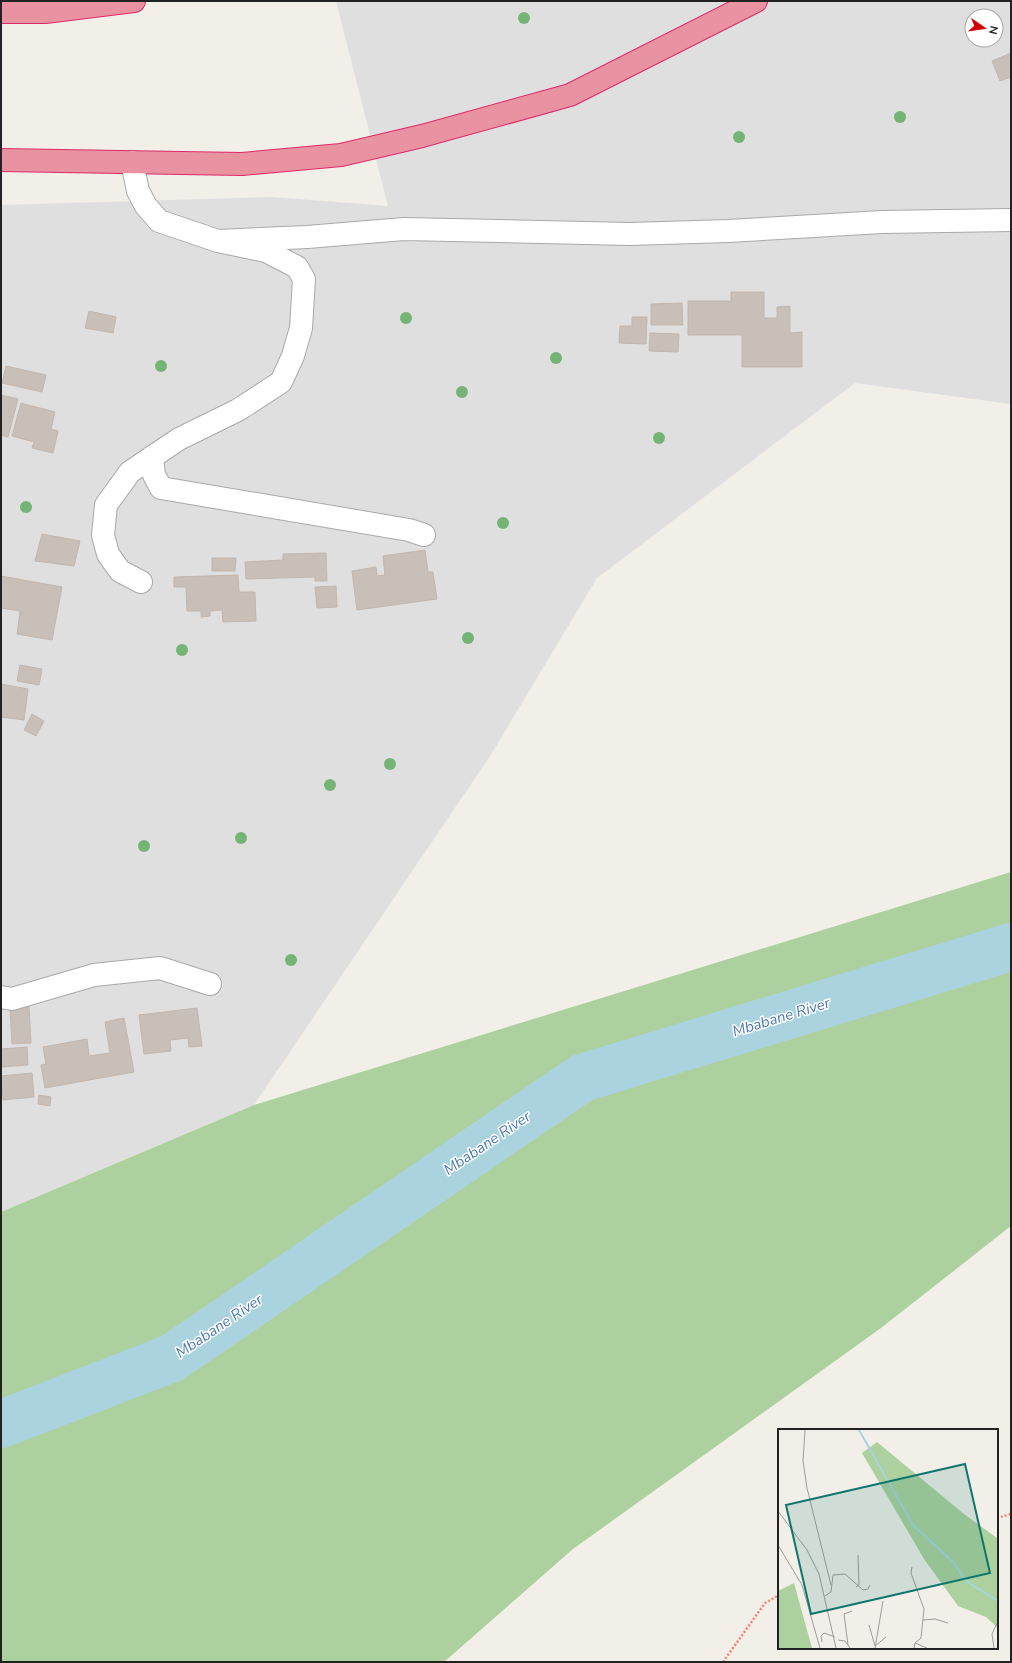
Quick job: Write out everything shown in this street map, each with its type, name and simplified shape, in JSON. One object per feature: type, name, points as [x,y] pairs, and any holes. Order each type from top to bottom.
[{"type":"highway","points":[[1,12],[46,12],[134,1]]},
{"type":"highway","points":[[1,160],[242,164],[341,154],[422,136],[570,95],[756,1]]},
{"type":"street","points":[[132,162],[138,191],[146,206],[159,221],[218,241],[266,251],[297,267],[304,279],[301,328],[294,356],[281,382],[238,410],[179,438],[130,472],[106,506],[103,535],[108,554],[120,571],[141,582]]},
{"type":"street","points":[[218,241],[404,229],[630,234],[728,231],[882,222],[1011,220]]},
{"type":"street","points":[[152,457],[154,475],[162,488],[409,530],[424,535]]},
{"type":"street","points":[[1,997],[12,999],[94,975],[160,968],[210,984]]},
{"type":"path","points":[[998,1518],[1011,1514]]},
{"type":"path","points":[[723,1662],[765,1603],[778,1596]]},
{"type":"shaded area","points":[[336,1],[1011,1],[1011,404],[855,383],[597,578],[492,753],[254,1105],[1,1212],[1,205],[272,197],[388,206]]},
{"type":"green space","points":[[1011,872],[1011,1226],[881,1328],[573,1549],[444,1662],[1,1662],[1,1212],[254,1105]]},
{"type":"building","points":[[1011,53],[1011,77],[1000,81],[992,61]]},
{"type":"building","points":[[731,292],[764,292],[764,318],[777,318],[777,307],[790,306],[790,333],[802,332],[802,367],[742,367],[742,335],[688,335],[688,301],[731,301]]},
{"type":"building","points":[[682,303],[683,325],[651,325],[651,304]]},
{"type":"building","points":[[89,311],[116,317],[113,333],[85,328]]},
{"type":"building","points":[[632,317],[647,317],[646,344],[619,343],[620,326],[632,326]]},
{"type":"building","points":[[650,333],[679,334],[678,352],[649,351]]},
{"type":"building","points":[[6,366],[46,375],[42,392],[2,383]]},
{"type":"building","points":[[1,395],[18,399],[8,437],[1,435]]},
{"type":"building","points":[[21,403],[55,412],[51,429],[58,431],[53,453],[32,448],[34,442],[12,436]]},
{"type":"building","points":[[42,534],[80,541],[74,566],[35,561]]},
{"type":"building","points":[[425,550],[428,572],[433,572],[437,599],[357,610],[352,571],[376,567],[377,576],[385,575],[383,556]]},
{"type":"building","points":[[326,553],[327,581],[315,581],[315,577],[246,579],[245,562],[283,560],[283,554]]},
{"type":"building","points":[[212,558],[236,558],[235,571],[212,571]]},
{"type":"building","points":[[238,575],[239,592],[255,592],[256,621],[223,622],[222,610],[210,611],[210,616],[201,617],[201,611],[187,611],[186,587],[174,587],[174,577]]},
{"type":"building","points":[[1,576],[62,587],[52,640],[17,634],[20,611],[1,608]]},
{"type":"building","points":[[336,586],[337,607],[317,608],[315,587]]},
{"type":"building","points":[[20,665],[42,669],[39,685],[17,681]]},
{"type":"building","points":[[1,684],[28,689],[24,720],[1,717]]},
{"type":"building","points":[[32,714],[44,721],[36,736],[24,730]]},
{"type":"building","points":[[29,1007],[31,1043],[12,1044],[10,1008]]},
{"type":"building","points":[[197,1008],[202,1046],[189,1047],[188,1038],[170,1040],[171,1051],[144,1054],[139,1015]]},
{"type":"building","points":[[124,1018],[134,1072],[45,1088],[41,1065],[46,1064],[43,1047],[87,1039],[89,1056],[110,1053],[105,1022]]},
{"type":"building","points":[[27,1047],[28,1065],[1,1067],[1,1049]]},
{"type":"building","points":[[32,1073],[34,1097],[3,1100],[1,1076]]},
{"type":"building","points":[[39,1095],[51,1097],[50,1106],[38,1104]]},
{"type":"waterway","name":"Mbabane River","points":[[1,1424],[172,1358],[582,1078],[1011,947]]}]
